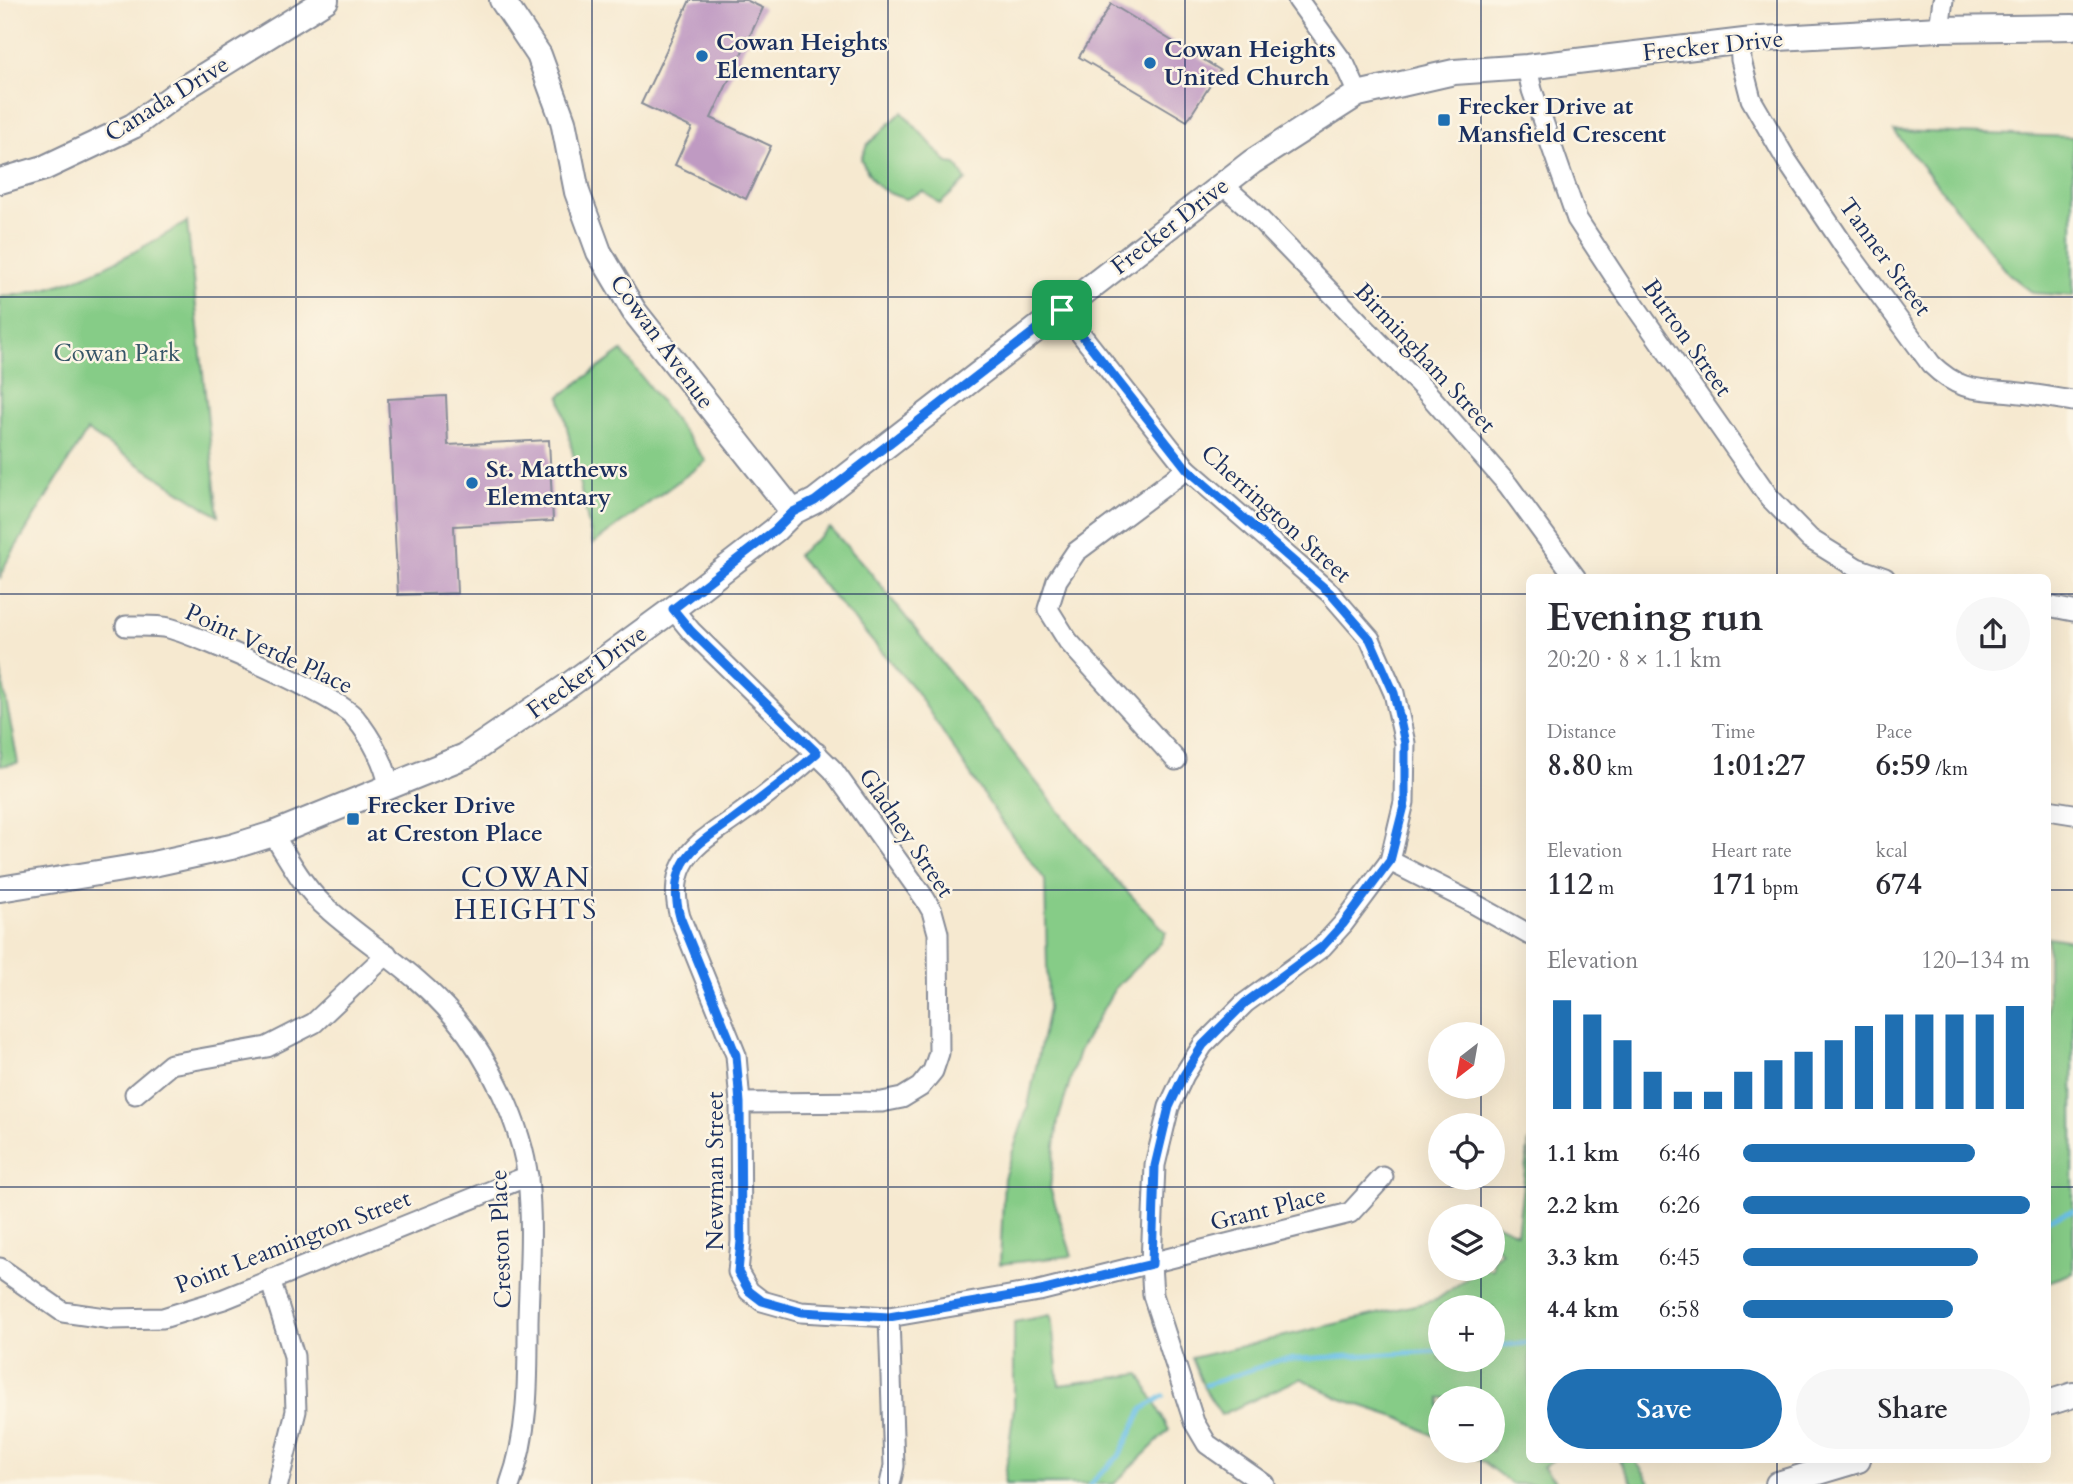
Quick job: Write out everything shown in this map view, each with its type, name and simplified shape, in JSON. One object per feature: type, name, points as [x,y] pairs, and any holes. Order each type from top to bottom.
[{"type":"street","name":"Canada Drive","points":[[0,181],[44,168],[133,126],[186,87],[326,0]]},
{"type":"street","name":"Cowan Avenue","points":[[502,0],[540,55],[563,121],[577,192],[599,252],[634,312],[793,512]]},
{"type":"street","points":[[1298,0],[1345,65],[1358,94]]},
{"type":"street","points":[[1939,29],[1943,0]]},
{"type":"street","name":"Frecker Drive","points":[[0,889],[182,859],[231,848],[273,834],[465,756],[521,719],[673,609],[775,530],[793,512],[815,501],[1252,162],[1358,94],[1454,72],[1527,67],[1740,43],[1939,29],[2073,27]]},
{"type":"street","name":"Tanner Street","points":[[1740,43],[1741,60],[1751,99],[1787,161],[1849,253],[1931,364],[1946,379],[1975,390],[2014,392],[2073,401]]},
{"type":"street","name":"Burton Street","points":[[1527,67],[1532,90],[1577,219],[1621,286],[1769,497],[1810,539],[1857,568],[1874,574]]},
{"type":"street","name":"Birmingham Street","points":[[1223,185],[1249,208],[1423,388],[1508,485],[1573,574]]},
{"type":"street","name":"Cherrington Street","points":[[1062,310],[1187,469],[1330,593],[1370,639],[1394,693],[1405,743],[1405,802],[1390,861],[1343,924],[1322,947],[1245,1003],[1203,1045],[1184,1075],[1169,1107],[1155,1166],[1153,1295],[1194,1422],[1207,1444],[1262,1483]]},
{"type":"street","points":[[1176,760],[1068,641],[1048,609],[1057,580],[1076,552],[1187,469]]},
{"type":"street","points":[[2051,607],[2073,611]]},
{"type":"street","name":"Gladney Street","points":[[673,609],[691,631],[817,753],[859,804],[932,911],[939,944],[939,1053],[927,1080],[911,1093],[892,1101],[740,1103]]},
{"type":"street","name":"Point Verde Place","points":[[126,626],[167,628],[222,649],[333,701],[356,718],[386,769],[389,786]]},
{"type":"street","name":"Newman Street","points":[[817,753],[795,773],[697,846],[683,864],[676,886],[680,917],[734,1046],[740,1103],[741,1241],[738,1272],[749,1291],[762,1301],[801,1312],[889,1317],[1040,1291],[1152,1264]]},
{"type":"street","points":[[2051,810],[2073,814]]},
{"type":"street","name":"Creston Place","points":[[273,834],[298,878],[328,910],[404,967],[454,1017],[491,1072],[517,1133],[527,1176],[530,1216],[527,1395],[517,1467],[510,1484]]},
{"type":"street","points":[[1390,861],[1526,933]]},
{"type":"street","points":[[135,1094],[171,1064],[267,1047],[314,1023],[387,954]]},
{"type":"street","name":"Point Leamington Street","points":[[0,1268],[62,1312],[112,1319],[163,1318],[223,1299],[527,1176]]},
{"type":"street","name":"Grant Place","points":[[1152,1264],[1350,1213],[1383,1177]]},
{"type":"street","points":[[270,1279],[294,1356],[296,1411],[278,1484]]},
{"type":"street","points":[[889,1317],[894,1466],[890,1484]]},
{"type":"street","points":[[2051,1402],[2073,1395]]},
{"type":"street","points":[[1778,1484],[1848,1463]]},
{"type":"green space","points":[[902,112],[948,163],[956,164],[966,180],[940,204],[923,191],[906,199],[883,190],[873,181],[861,159],[867,145]]},
{"type":"green space","points":[[1894,131],[2073,137],[2073,296],[2033,293],[2008,273]]},
{"type":"green space","name":"Cowan Park","points":[[187,222],[218,516],[87,431],[6,563],[0,579],[0,297],[50,288],[74,280],[121,259]]},
{"type":"green space","points":[[622,351],[706,461],[593,544],[560,396]]},
{"type":"green space","points":[[830,528],[866,567],[1102,865],[1166,932],[1161,943],[1115,988],[1079,1051],[1058,1121],[1050,1188],[1072,1256],[1000,1264],[1004,1178],[1028,1106],[1048,1009],[1045,880],[999,818],[915,690],[797,555]]},
{"type":"green space","points":[[0,668],[18,763],[0,766]]},
{"type":"green space","points":[[2051,937],[2073,941],[2073,1273],[2051,1281]]},
{"type":"green space","points":[[1526,1163],[1526,1463],[1549,1463],[1543,1467],[1558,1484],[1512,1484],[1484,1463],[1505,1463],[1505,1386],[1428,1386],[1428,1433],[1402,1419],[1338,1398],[1301,1378],[1221,1415],[1204,1388],[1192,1358],[1428,1302],[1428,1372],[1505,1372],[1505,1295],[1443,1295],[1463,1281],[1505,1281],[1505,1228],[1517,1233]]},
{"type":"green space","points":[[1051,1315],[1059,1385],[1140,1374],[1169,1430],[1114,1484],[1004,1484],[1014,1407],[1014,1322]]},
{"type":"green space","points":[[1621,1463],[1637,1463],[1651,1484],[1633,1484]]},
{"type":"building","name":"Cowan Heights Elementary","points":[[690,0],[746,0],[763,8],[711,118],[771,146],[746,199],[675,165],[692,128],[641,104]]},
{"type":"building","name":"Cowan Heights United Church","points":[[1111,4],[1220,70],[1187,121],[1079,57]]},
{"type":"building","name":"St. Matthews Elementary","points":[[446,396],[448,445],[549,440],[553,521],[454,526],[457,593],[398,595],[388,399]]},
{"type":"waterway","points":[[2051,1218],[2073,1211]]},
{"type":"waterway","points":[[1505,1345],[1526,1343]]},
{"type":"waterway","points":[[1206,1385],[1280,1360],[1428,1352]]},
{"type":"waterway","points":[[1090,1484],[1119,1456],[1143,1409],[1163,1396]]},
{"type":"place","name":"Cowan Heights Elementary","points":[[702,56]]},
{"type":"place","name":"Cowan Heights United Church","points":[[1150,63]]},
{"type":"place","name":"Frecker Drive at Mansfield Crescent","points":[[1444,120]]},
{"type":"place","name":"St. Matthews Elementary","points":[[472,483]]},
{"type":"place","name":"Frecker Drive at Creston Place","points":[[353,819]]},
{"type":"district","name":"COWAN HEIGHTS","points":[[526,894]]},
{"type":"route","points":[[1062,310],[1187,469],[1330,593],[1370,639],[1394,693],[1405,743],[1405,802],[1390,861],[1343,924],[1322,947],[1245,1003],[1203,1045],[1184,1075],[1169,1107],[1155,1166],[1152,1264],[1040,1291],[889,1317],[801,1312],[762,1301],[749,1291],[738,1272],[741,1241],[740,1103],[736,1055],[680,917],[676,886],[683,864],[697,846],[795,773],[817,753],[691,631],[673,609],[775,530],[793,512],[815,501],[1062,310]]}]
